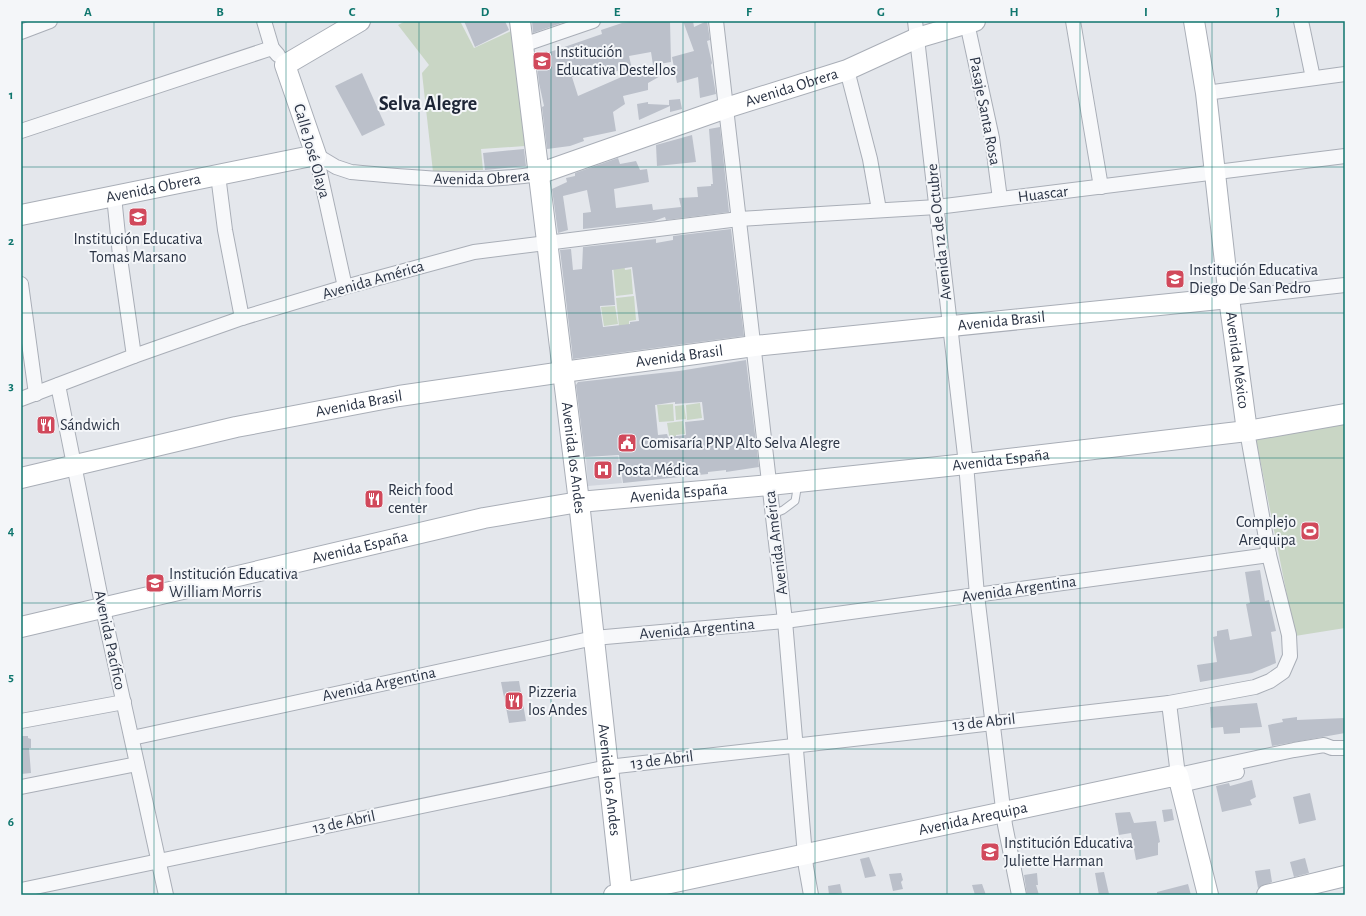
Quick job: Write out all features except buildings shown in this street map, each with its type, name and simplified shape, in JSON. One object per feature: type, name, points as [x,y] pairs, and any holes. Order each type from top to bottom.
[{"type":"street","points":[[21,32],[50,21]]},
{"type":"street","name":"Calle José Olaya","points":[[264,21],[272,48],[285,65],[316,155],[345,287]]},
{"type":"street","points":[[285,65],[360,21]]},
{"type":"street","name":"Avenida los Andes","points":[[520,21],[580,502],[608,767],[619,894]]},
{"type":"street","points":[[523,45],[593,21]]},
{"type":"street","name":"Avenida América","points":[[716,21],[785,621],[806,860],[811,895]]},
{"type":"street","points":[[1073,21],[1101,187]]},
{"type":"street","name":"Avenida México","points":[[1194,21],[1206,92],[1229,298],[1247,430],[1269,556],[1289,635],[1290,656],[1283,672]]},
{"type":"street","points":[[1301,21],[1313,78]]},
{"type":"street","name":"Avenida Obrera","points":[[21,215],[316,155],[336,167],[351,172],[444,180],[487,180],[538,174],[726,108],[847,70],[916,30],[971,22]]},
{"type":"street","name":"Pasaje Santa Rosa","points":[[971,22],[992,138],[1000,199]]},
{"type":"street","name":"Avenida 12 de Octubre","points":[[916,30],[966,464],[977,595],[992,721],[1005,819],[1020,895]]},
{"type":"street","points":[[21,131],[272,48]]},
{"type":"street","points":[[847,70],[870,159],[879,210]]},
{"type":"street","points":[[1206,92],[1345,74]]},
{"type":"street","name":"Huascar","points":[[739,219],[937,207],[1345,156]]},
{"type":"street","points":[[218,175],[225,230],[242,318]]},
{"type":"street","points":[[114,196],[121,265],[134,356]]},
{"type":"street","name":"Avenida América","points":[[21,399],[134,356],[242,318],[345,287],[474,252],[739,219]]},
{"type":"street","points":[[21,284],[36,394]]},
{"type":"street","name":"Avenida Brasil","points":[[21,478],[74,464],[236,427],[399,396],[563,372],[754,346],[1345,285]]},
{"type":"street","name":"Avenida Pacífico","points":[[58,385],[103,609],[166,895]]},
{"type":"street","name":"Avenida España","points":[[21,627],[103,609],[484,518],[580,502],[770,485],[966,464],[1247,430],[1345,414]]},
{"type":"street","name":"Avenida Argentina","points":[[132,738],[594,638],[785,621],[1269,556]]},
{"type":"street","name":"13 de Abril","points":[[21,890],[608,767],[992,721],[1169,702],[1255,687],[1270,681],[1283,672]]},
{"type":"street","points":[[21,721],[124,702]]},
{"type":"street","points":[[1169,702],[1180,780],[1208,895]]},
{"type":"street","name":"Avenida Arequipa","points":[[619,894],[806,860],[1005,819],[1180,780],[1325,753],[1338,748]]},
{"type":"street","points":[[21,787],[137,764]]},
{"type":"street","name":"Avenida Arequipa","points":[[675,895],[806,860]]},
{"type":"street","points":[[1267,895],[1345,876]]},
{"type":"lane","points":[[773,514],[783,510],[795,501],[798,482]]},
{"type":"shaded area","name":"Posta Médica","points":[[618,456],[622,483],[588,486],[586,458]]},
{"type":"green space","points":[[406,21],[460,21],[474,48],[511,31],[514,37],[525,146],[481,149],[483,170],[433,172],[422,73],[429,65],[398,25]]},
{"type":"green space","points":[[624,264],[625,270],[631,269],[633,294],[616,296],[613,265]]},
{"type":"green space","points":[[634,296],[636,320],[629,321],[629,325],[619,327],[616,298]]},
{"type":"green space","points":[[615,306],[618,324],[604,326],[601,307]]},
{"type":"green space","points":[[700,403],[702,418],[687,420],[686,405]]},
{"type":"green space","points":[[673,404],[674,421],[659,422],[657,405]]},
{"type":"green space","points":[[684,405],[686,419],[676,420],[675,406]]},
{"type":"green space","name":"Complejo Arequipa","points":[[1345,420],[1345,628],[1295,636],[1255,434]]},
{"type":"green space","points":[[683,421],[685,434],[676,435],[676,440],[670,441],[667,423]]},
{"type":"place","name":"Institución Educativa Destellos","points":[[542,61]]},
{"type":"place","name":"Institución Educativa Tomas Marsano","points":[[138,217]]},
{"type":"place","name":"Institución Educativa Diego De San Pedro","points":[[1175,279]]},
{"type":"place","name":"Sándwich","points":[[46,425]]},
{"type":"place","name":"Comisaría PNP Alto Selva Alegre","points":[[627,443]]},
{"type":"place","name":"Posta Médica","points":[[603,470]]},
{"type":"place","name":"Reich food center","points":[[374,499]]},
{"type":"place","name":"Complejo Arequipa","points":[[1310,531]]},
{"type":"place","name":"Institución Educativa William Morris","points":[[155,583]]},
{"type":"place","name":"Pizzeria los Andes","points":[[514,701]]},
{"type":"place","name":"Institución Educativa Juliette Harman","points":[[990,852]]},
{"type":"district","name":"Selva Alegre","points":[[428,104]]}]
